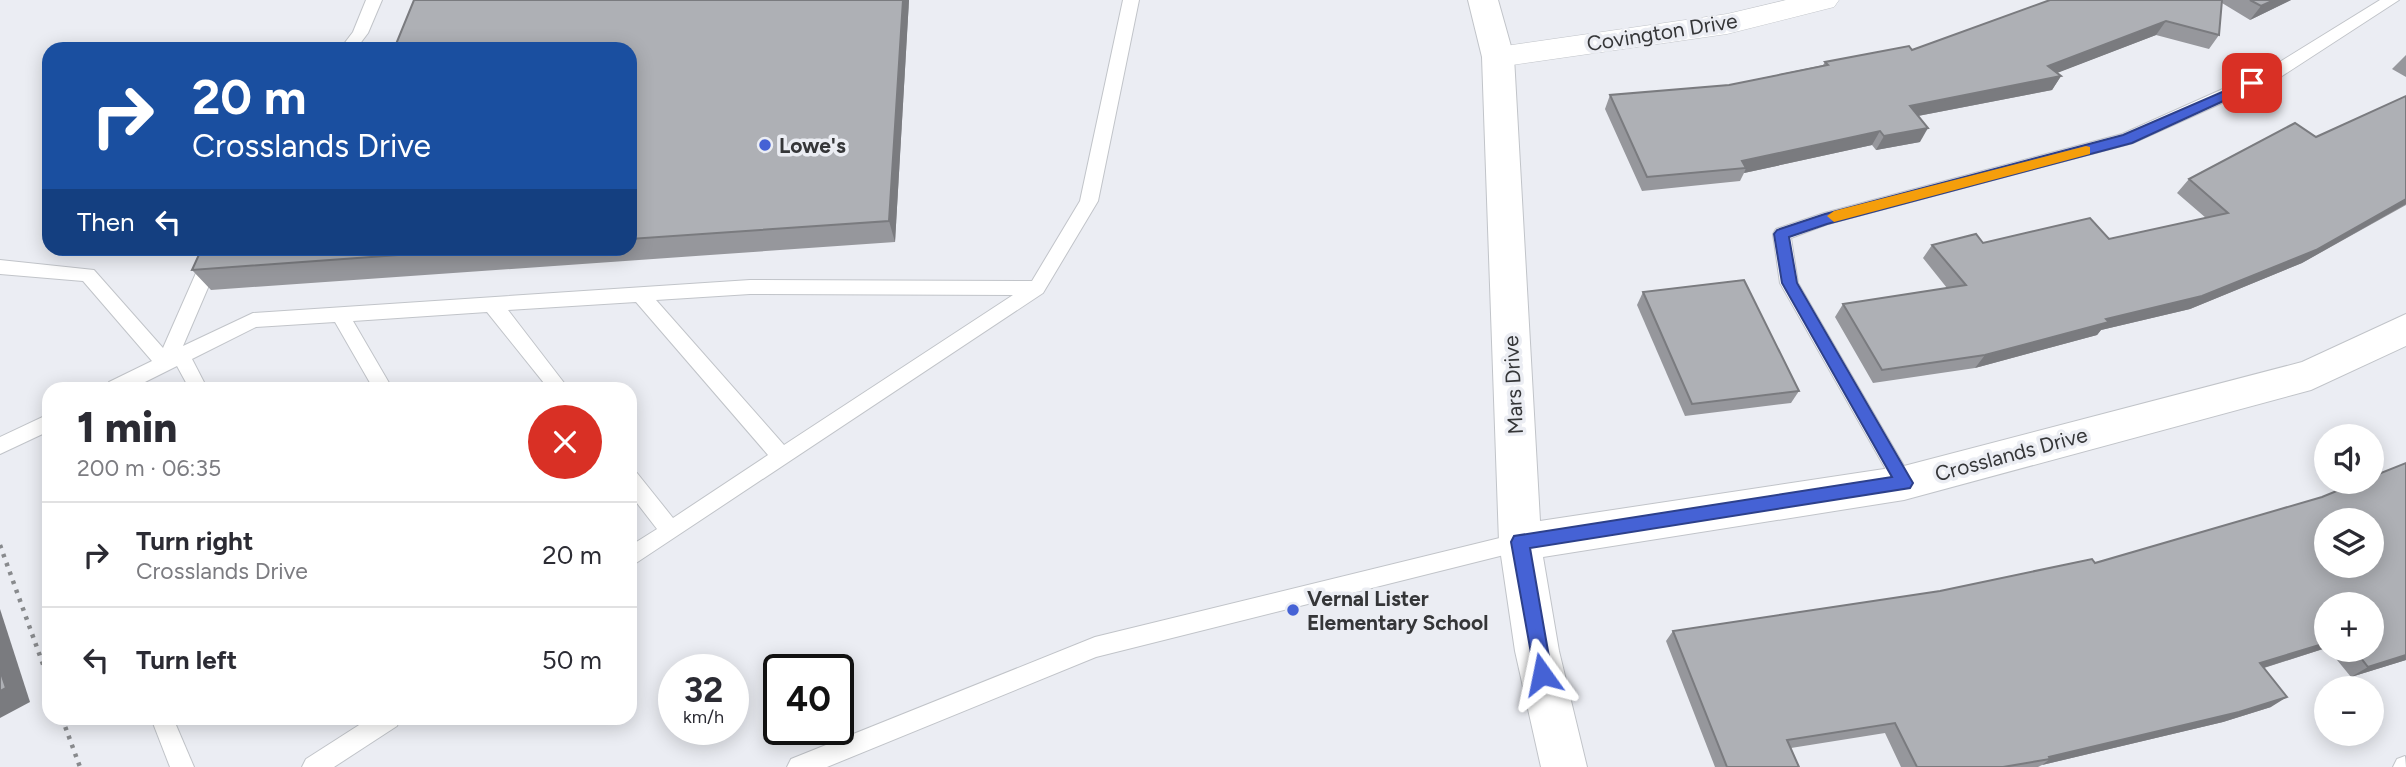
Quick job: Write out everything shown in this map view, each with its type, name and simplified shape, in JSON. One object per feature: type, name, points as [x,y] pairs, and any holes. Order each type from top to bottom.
[{"type":"street","name":"Mars Drive","points":[[1483,0],[1498,57],[1520,542],[1537,651],[1564,767]]},
{"type":"street","name":"Covington Drive","points":[[1498,57],[1727,24],[1824,0]]},
{"type":"street","name":"Crosslands Drive","points":[[1520,542],[1904,483],[2311,375],[2406,329]]},
{"type":"lane","points":[[353,42],[374,0]]},
{"type":"lane","points":[[637,553],[1037,288],[1089,201],[1131,0]]},
{"type":"lane","points":[[1904,483],[1789,283],[1782,234],[1825,219],[2127,139],[2276,72],[2391,0]]},
{"type":"lane","points":[[174,360],[213,256]]},
{"type":"lane","points":[[0,267],[88,275],[193,382]]},
{"type":"lane","points":[[128,382],[253,320],[750,287],[1037,288]]},
{"type":"lane","points":[[640,294],[782,457]]},
{"type":"lane","points":[[492,304],[554,382]]},
{"type":"lane","points":[[340,314],[380,382]]},
{"type":"lane","points":[[0,446],[42,428]]},
{"type":"lane","points":[[637,488],[671,531]]},
{"type":"lane","points":[[799,767],[1095,647],[1520,542]]},
{"type":"lane","points":[[165,725],[182,767]]},
{"type":"lane","points":[[314,767],[372,725]]},
{"type":"path","points":[[0,545],[42,662]]},
{"type":"path","points":[[65,725],[80,767]]},
{"type":"building","name":"Lowe's","points":[[414,0],[903,0],[889,221],[637,239],[637,42],[397,42]]},
{"type":"building","points":[[2050,0],[2222,0],[2219,35],[2166,21],[2048,66],[2061,76],[1910,106],[1928,128],[1884,136],[1880,131],[1742,161],[1746,168],[1647,177],[1610,95],[1729,85],[1828,65],[1825,62],[1909,46],[1912,50]]},
{"type":"building","points":[[2250,0],[2274,0],[2261,6]]},
{"type":"building","points":[[2406,96],[2406,199],[2316,250],[2202,296],[2106,319],[2109,322],[1985,355],[1882,370],[1843,304],[1966,285],[1932,245],[1976,234],[1983,243],[2090,218],[2109,239],[2228,213],[2189,179],[2295,123],[2316,137]]},
{"type":"building","points":[[198,256],[385,256],[192,270]]},
{"type":"building","points":[[1744,280],[1799,391],[1692,404],[1643,292]]},
{"type":"building","points":[[2406,463],[2406,655],[2384,662],[2384,592],[2314,592],[2314,647],[2260,663],[2287,697],[2239,712],[2049,757],[2050,759],[2003,767],[1917,767],[1895,723],[1787,740],[1799,767],[1727,767],[1673,631],[1940,591],[2092,559],[2095,563],[2329,494],[2384,494],[2384,472]]},
{"type":"building","points":[[2364,662],[2384,662],[2368,667]]},
{"type":"building","points":[[0,670],[6,688],[0,691]]},
{"type":"slow traffic","points":[[1834,216],[2086,150]]},
{"type":"place","name":"Lowe's","points":[[765,145]]},
{"type":"place","name":"Vernal Lister Elementary School","points":[[1293,610]]},
{"type":"route","points":[[1542,674],[1520,542],[1904,483],[1789,283],[1782,234],[1825,219],[2127,139],[2252,83]]}]
